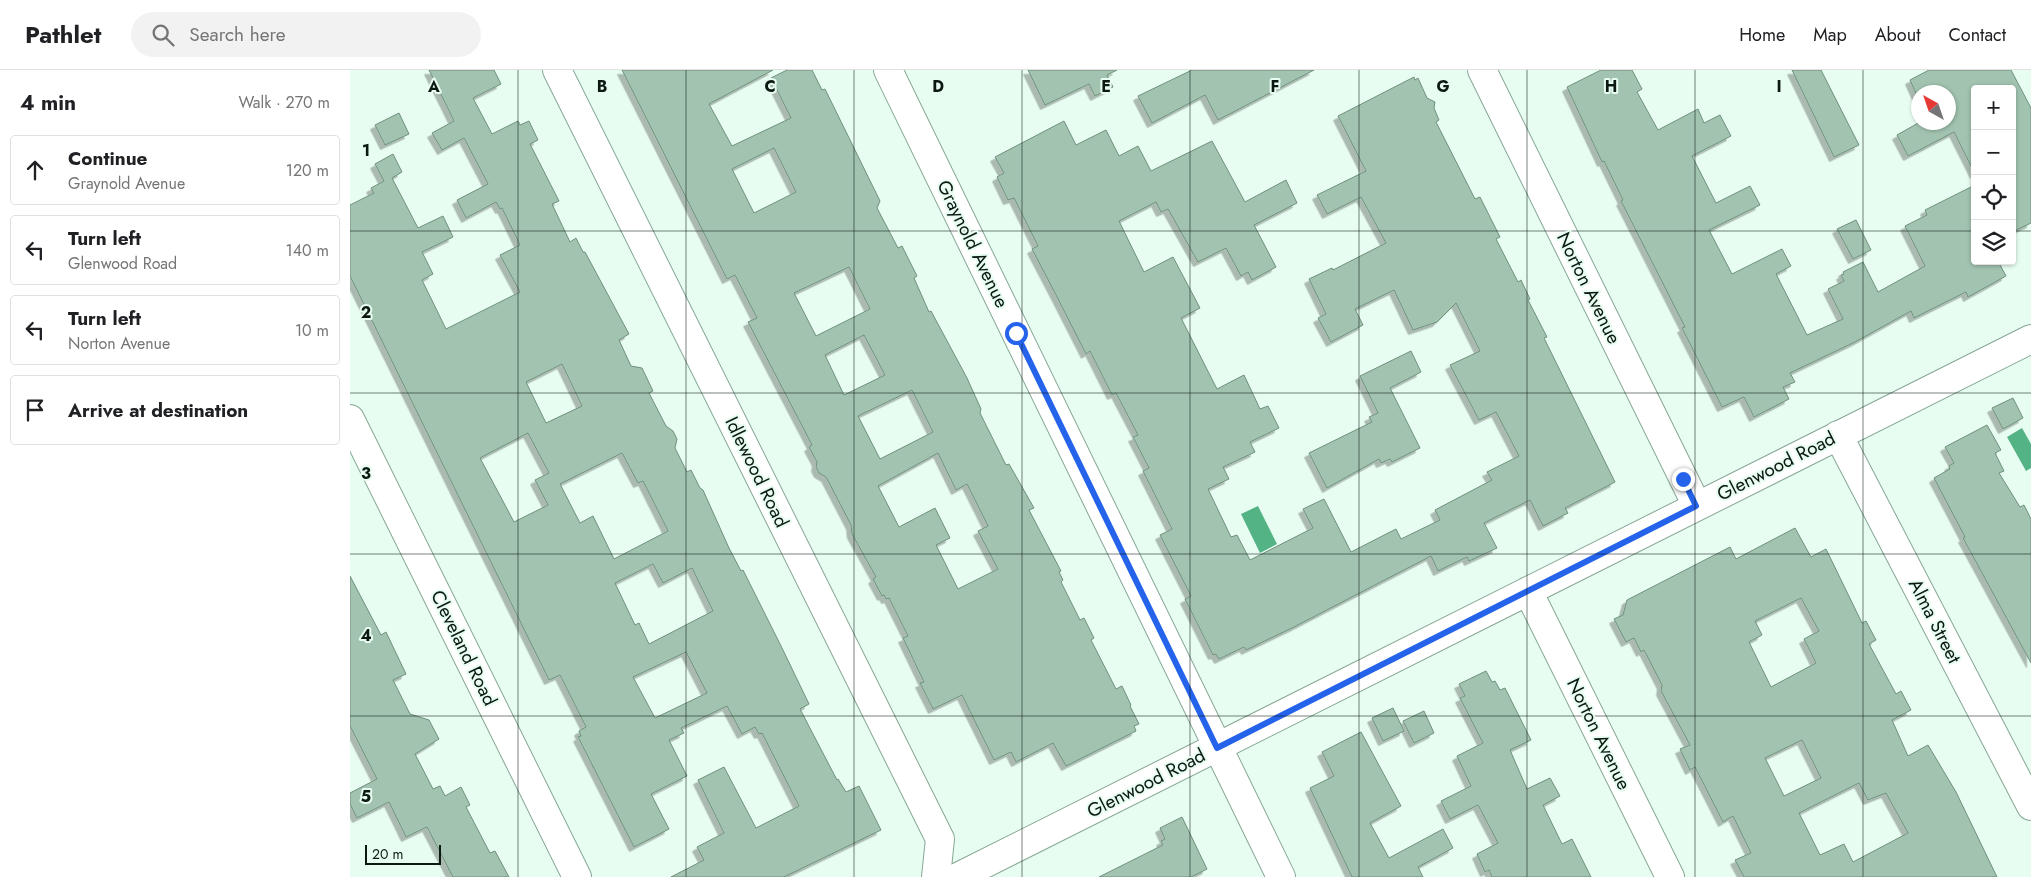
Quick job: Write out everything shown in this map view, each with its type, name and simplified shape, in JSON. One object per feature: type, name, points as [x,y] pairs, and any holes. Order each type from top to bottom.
[{"type":"street","name":"Idlewood Road","points":[[557,70],[940,839],[936,877]]},
{"type":"street","name":"Graynold Avenue","points":[[888,70],[1281,877]]},
{"type":"street","name":"Norton Avenue","points":[[1482,70],[1696,506]]},
{"type":"street","name":"Glenwood Road","points":[[958,877],[2031,339]]},
{"type":"street","name":"Cleveland Road","points":[[350,419],[577,877]]},
{"type":"street","name":"Alma Street","points":[[1838,435],[2031,806]]},
{"type":"street","name":"Norton Avenue","points":[[1528,591],[1670,877]]},
{"type":"shaded area","points":[[2022,428],[2031,444],[2031,468],[2026,471],[2007,437]]},
{"type":"shaded area","points":[[1258,506],[1277,544],[1260,553],[1241,514]]},
{"type":"building","points":[[429,70],[494,70],[501,84],[473,98],[492,134],[518,121],[520,125],[529,121],[538,140],[530,144],[559,201],[552,204],[570,242],[576,238],[583,252],[585,252],[629,334],[619,340],[631,366],[642,368],[653,391],[649,393],[666,426],[673,431],[677,439],[675,448],[687,472],[691,470],[700,488],[703,490],[729,548],[741,571],[743,570],[782,648],[809,704],[800,709],[837,780],[846,792],[859,786],[881,830],[784,877],[671,877],[704,860],[697,847],[724,833],[698,780],[724,767],[756,828],[799,806],[762,733],[759,734],[755,727],[742,734],[727,706],[681,728],[684,733],[669,740],[687,776],[651,794],[669,829],[634,847],[578,737],[581,736],[579,731],[586,727],[560,675],[549,680],[350,276],[350,205],[374,193],[371,188],[384,181],[375,164],[393,154],[402,172],[392,178],[418,228],[443,216],[453,237],[422,252],[433,274],[422,280],[446,329],[520,292],[500,255],[520,245],[502,208],[500,209],[496,202],[466,218],[457,200],[488,184],[464,138],[442,150],[432,133],[454,121]],"holes":[[[562,364],[582,406],[546,423],[526,382]],[[528,433],[549,473],[535,480],[548,505],[514,522],[480,458]],[[622,453],[638,483],[643,481],[668,531],[614,559],[593,516],[580,523],[560,484]],[[653,564],[663,583],[692,568],[713,611],[649,644],[639,623],[635,625],[615,583]],[[686,652],[707,693],[655,718],[633,677]]]},
{"type":"building","points":[[622,70],[773,70],[709,104],[732,146],[791,118],[771,78],[787,70],[812,70],[822,90],[825,89],[880,201],[877,208],[898,248],[902,246],[917,276],[914,278],[929,312],[931,311],[967,378],[981,409],[980,413],[1006,465],[1009,464],[1034,508],[1029,510],[1061,571],[1059,572],[1063,580],[1061,582],[1080,620],[1084,618],[1094,638],[1091,640],[1116,689],[1122,686],[1139,724],[1134,726],[1136,731],[1066,766],[1053,743],[1016,762],[1011,752],[994,760],[962,695],[933,709],[920,683],[924,682],[903,638],[908,636],[889,598],[886,599],[884,595],[882,596],[873,579],[876,577],[852,534],[851,525],[826,477],[819,473],[816,467],[817,462],[809,447],[812,445],[748,322],[757,318],[735,275],[727,279]],"holes":[[[774,148],[796,192],[754,213],[732,169]],[[849,267],[870,309],[816,336],[794,293]],[[864,335],[885,375],[844,395],[825,355]],[[912,390],[933,432],[880,459],[858,416]],[[938,453],[956,490],[967,484],[988,526],[978,531],[998,569],[958,589],[936,545],[950,538],[935,508],[899,527],[878,486]]]},
{"type":"building","points":[[1028,70],[1117,70],[1107,75],[1113,87],[1095,96],[1089,84],[1045,105]]},
{"type":"building","points":[[1192,70],[1314,70],[1218,120],[1205,95],[1152,123],[1138,96]]},
{"type":"building","points":[[1601,70],[1632,70],[1642,89],[1637,92],[1658,130],[1698,109],[1704,123],[1720,115],[1731,136],[1692,156],[1716,203],[1750,186],[1760,205],[1709,230],[1732,274],[1782,249],[1791,266],[1776,274],[1807,335],[1843,319],[1828,289],[1844,281],[1841,275],[1844,274],[1843,272],[1863,262],[1878,292],[1925,266],[1905,226],[1927,215],[1925,210],[1971,187],[1971,265],[2000,265],[2006,276],[1968,297],[1966,292],[1914,318],[1911,311],[1855,342],[1790,373],[1795,382],[1783,387],[1789,399],[1754,417],[1744,397],[1722,407],[1682,328],[1685,327],[1621,201],[1623,200],[1604,161],[1602,162],[1567,87]]},
{"type":"building","points":[[1792,70],[1821,70],[1859,145],[1834,157]]},
{"type":"building","points":[[1929,70],[2011,70],[2031,108],[2031,223],[2016,230],[2016,85],[1971,85],[1971,166],[1954,132],[1908,156],[1897,135],[1911,127],[1911,130],[1956,130],[1956,85],[1912,85],[1910,80]]},
{"type":"building","points":[[1414,77],[1415,80],[1418,78],[1427,98],[1435,102],[1434,108],[1439,120],[1436,122],[1475,199],[1480,197],[1500,237],[1496,239],[1518,282],[1521,280],[1530,299],[1528,300],[1547,337],[1544,338],[1615,482],[1565,508],[1568,513],[1543,526],[1530,500],[1484,523],[1497,548],[1469,561],[1467,557],[1438,571],[1431,556],[1294,627],[1246,650],[1244,647],[1219,659],[1216,654],[1213,655],[1185,599],[1191,596],[1160,535],[1172,529],[1143,471],[1149,468],[1133,437],[1138,435],[1116,393],[1112,395],[1090,351],[1086,354],[1032,249],[1038,246],[1014,198],[1008,200],[997,177],[1004,173],[995,157],[1064,121],[1076,145],[1106,130],[1119,156],[1138,146],[1151,171],[1212,141],[1245,202],[1286,180],[1297,203],[1254,225],[1276,267],[1252,280],[1248,272],[1241,276],[1226,248],[1198,262],[1168,209],[1161,212],[1156,202],[1119,221],[1144,272],[1173,257],[1200,308],[1181,318],[1217,389],[1244,375],[1260,409],[1268,406],[1279,428],[1250,442],[1255,452],[1223,467],[1229,479],[1208,489],[1231,537],[1237,535],[1250,560],[1313,528],[1303,509],[1324,499],[1351,552],[1396,529],[1401,539],[1440,520],[1435,510],[1492,480],[1487,472],[1519,456],[1496,412],[1479,420],[1450,365],[1480,351],[1456,303],[1437,322],[1413,330],[1394,290],[1355,309],[1363,325],[1331,342],[1318,318],[1326,314],[1309,279],[1332,268],[1333,270],[1386,243],[1361,197],[1327,214],[1317,195],[1366,171],[1338,116]]},
{"type":"building","points":[[399,113],[409,134],[385,145],[375,125]]},
{"type":"building","points":[[1856,220],[1871,250],[1853,259],[1837,229]]},
{"type":"building","points":[[1411,351],[1421,372],[1390,388],[1420,448],[1392,462],[1390,459],[1381,463],[1379,459],[1327,488],[1309,453],[1372,422],[1369,417],[1378,413],[1360,376]]},
{"type":"building","points":[[2013,398],[2023,418],[2003,429],[1992,408]]},
{"type":"building","points":[[1987,425],[2001,450],[1995,453],[2004,471],[1999,473],[2020,507],[2024,505],[2031,519],[2031,663],[1963,538],[1965,537],[1934,478],[1950,469],[1949,466],[1954,463],[1945,447]]},
{"type":"building","points":[[1795,528],[1811,557],[1826,549],[1862,623],[1866,621],[1876,640],[1869,644],[1896,694],[1901,691],[1911,710],[1892,720],[1908,756],[1928,745],[1956,792],[1997,877],[1744,877],[1735,860],[1751,853],[1733,816],[1723,822],[1695,767],[1690,770],[1680,749],[1690,745],[1661,691],[1662,685],[1644,650],[1641,652],[1634,638],[1626,642],[1614,619],[1623,615],[1627,600],[1730,547],[1736,559]],"holes":[[[1801,598],[1819,631],[1804,639],[1816,663],[1771,687],[1749,642],[1762,635],[1755,621]],[[1802,740],[1821,778],[1784,796],[1765,758]],[[1859,783],[1868,800],[1886,793],[1908,833],[1853,862],[1844,844],[1820,855],[1799,813]]]},
{"type":"building","points":[[350,576],[381,635],[386,632],[406,674],[393,680],[410,714],[429,720],[439,739],[415,754],[433,789],[440,786],[445,796],[461,787],[470,805],[466,807],[490,853],[495,851],[509,877],[453,877],[427,827],[406,837],[389,802],[357,818],[350,804],[350,793],[377,779],[350,726]]},
{"type":"building","points":[[1486,671],[1492,682],[1495,681],[1500,690],[1505,688],[1531,740],[1510,750],[1527,789],[1550,778],[1560,796],[1543,805],[1562,844],[1572,839],[1591,877],[1492,877],[1489,870],[1485,872],[1477,854],[1498,843],[1478,805],[1450,819],[1441,801],[1471,786],[1457,756],[1483,743],[1460,698],[1465,696],[1459,684]]},
{"type":"building","points":[[1393,708],[1404,731],[1383,741],[1372,718]]},
{"type":"building","points":[[1424,711],[1434,733],[1414,743],[1403,721]]},
{"type":"building","points":[[1361,732],[1401,806],[1370,823],[1389,858],[1443,829],[1453,848],[1418,867],[1423,877],[1352,877],[1310,788],[1334,776],[1322,752]]},
{"type":"building","points":[[1182,817],[1207,869],[1191,877],[1099,877],[1163,845],[1161,841],[1165,839],[1160,828]]},
{"type":"route","points":[[1016,333],[1217,748],[1696,506],[1683,479]]}]
